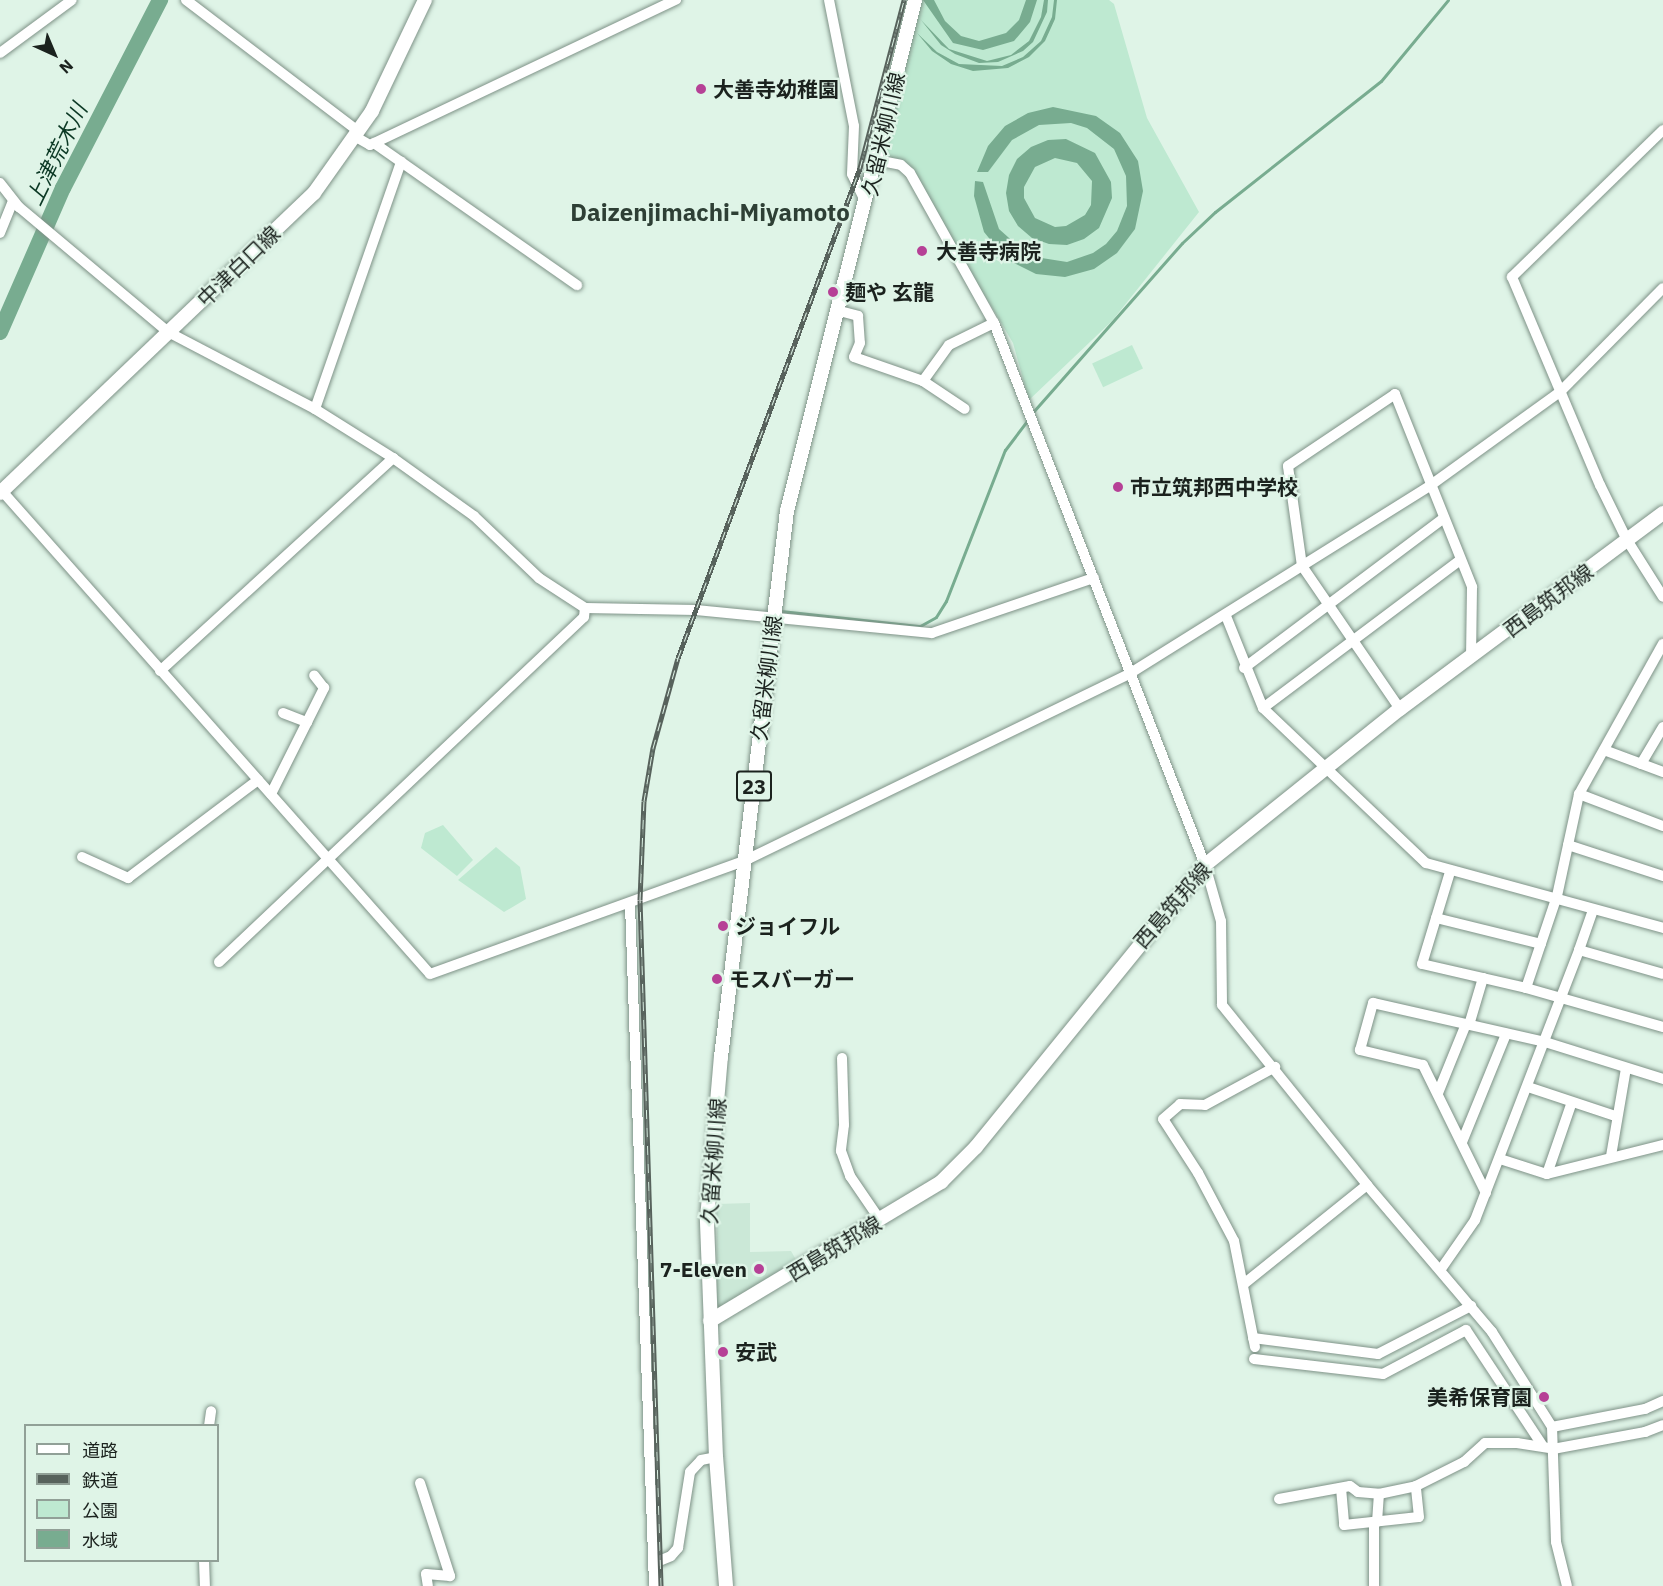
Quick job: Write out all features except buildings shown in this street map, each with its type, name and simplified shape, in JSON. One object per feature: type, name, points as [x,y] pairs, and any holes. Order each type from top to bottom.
[{"type":"main road","name":"中津白口線","points":[[1,492],[314,193],[357,134],[381,94],[425,0]]},
{"type":"main road","name":"久留米柳川線","points":[[726,1586],[716,1457],[708,1208],[721,1057],[787,511],[836,310],[866,204],[915,0]]},
{"type":"main road","name":"西島筑邦線","points":[[710,1321],[941,1182],[974,1149],[1204,865],[1400,709],[1663,513]]},
{"type":"street","points":[[0,53],[72,0]]},
{"type":"street","points":[[186,0],[370,145],[676,0]]},
{"type":"street","points":[[829,0],[854,126],[852,174],[866,204]]},
{"type":"street","points":[[1662,592],[1627,540],[1560,392],[1512,277],[1663,130]]},
{"type":"street","points":[[374,143],[577,285]]},
{"type":"street","points":[[876,160],[901,165],[910,173],[994,323],[1204,865],[1221,921],[1222,1005],[1275,1067],[1366,1185],[1441,1269],[1492,1332],[1552,1427],[1556,1542],[1567,1586]]},
{"type":"street","points":[[315,409],[401,162]]},
{"type":"street","points":[[0,183],[23,210],[168,332],[315,409],[393,458],[474,516],[539,578],[585,608],[696,609],[932,633],[1094,578]]},
{"type":"street","points":[[0,233],[13,201]]},
{"type":"street","points":[[1,492],[430,974],[630,904],[746,860],[1129,674],[1226,616],[1431,484],[1560,392],[1663,288]]},
{"type":"street","points":[[836,310],[858,316],[860,343],[854,357],[923,381],[965,409]]},
{"type":"street","points":[[923,381],[949,345],[994,323]]},
{"type":"street","points":[[1400,709],[1302,566],[1288,466],[1395,394],[1472,587],[1471,657]]},
{"type":"street","points":[[160,671],[393,458]]},
{"type":"street","points":[[1244,668],[1328,601],[1444,518]]},
{"type":"street","points":[[1263,708],[1460,561]]},
{"type":"street","points":[[219,962],[584,617],[585,608]]},
{"type":"street","points":[[1226,616],[1244,668],[1263,708],[1426,863],[1450,872],[1557,896],[1593,909],[1663,928]]},
{"type":"street","points":[[1526,988],[1557,896],[1579,795],[1663,644]]},
{"type":"street","points":[[271,794],[324,688],[314,675]]},
{"type":"street","points":[[283,714],[307,722]]},
{"type":"street","points":[[1641,764],[1663,727]]},
{"type":"street","points":[[1604,750],[1663,772]]},
{"type":"street","points":[[82,857],[128,878],[258,780]]},
{"type":"street","points":[[1579,795],[1663,826]]},
{"type":"street","points":[[1568,845],[1663,876]]},
{"type":"street","points":[[1450,872],[1422,964],[1526,988],[1663,1027]]},
{"type":"street","points":[[630,904],[654,1586]]},
{"type":"street","points":[[1441,1269],[1461,1246],[1486,1193],[1545,1042],[1593,909]]},
{"type":"street","points":[[1436,918],[1541,944]]},
{"type":"street","points":[[1579,950],[1663,974]]},
{"type":"street","points":[[1438,1093],[1484,978]]},
{"type":"street","points":[[1486,1193],[1423,1065],[1360,1050],[1373,1003],[1545,1042],[1663,1079]]},
{"type":"street","points":[[1462,1142],[1506,1034]]},
{"type":"street","points":[[842,1058],[844,1125],[841,1151],[850,1176],[880,1220]]},
{"type":"street","points":[[1275,1067],[1204,1105],[1180,1104],[1163,1119],[1198,1173],[1234,1241],[1245,1283],[1254,1343],[1378,1354],[1471,1306]]},
{"type":"street","points":[[1611,1156],[1615,1116],[1626,1068]]},
{"type":"street","points":[[1528,1087],[1615,1116]]},
{"type":"street","points":[[1547,1174],[1572,1102]]},
{"type":"street","points":[[1500,1159],[1547,1174],[1611,1156],[1663,1145]]},
{"type":"street","points":[[1245,1283],[1366,1185]]},
{"type":"street","points":[[1254,1359],[1383,1374],[1466,1330],[1542,1445]]},
{"type":"street","points":[[1552,1427],[1645,1409],[1663,1401]]},
{"type":"street","points":[[209,1424],[211,1411]]},
{"type":"street","points":[[1278,1499],[1350,1486],[1358,1492],[1379,1494],[1416,1486],[1464,1462],[1485,1443],[1542,1445],[1554,1449],[1645,1432],[1663,1425]]},
{"type":"street","points":[[654,1563],[671,1556],[678,1548],[690,1472],[701,1460],[716,1457]]},
{"type":"street","points":[[420,1483],[452,1581]]},
{"type":"street","points":[[1341,1488],[1341,1524],[1419,1517],[1416,1486]]},
{"type":"street","points":[[1374,1586],[1375,1522],[1379,1494]]},
{"type":"street","points":[[204,1562],[205,1586]]},
{"type":"street","points":[[428,1586],[426,1574],[452,1581]]},
{"type":"shaded area","points":[[750,1203],[750,1252],[791,1251],[799,1265],[720,1311],[717,1308],[717,1204]]},
{"type":"green space","points":[[921,0],[1109,0],[1114,4],[1147,118],[1199,212],[1112,321],[1029,400],[1013,343],[996,314],[902,163],[882,156]]},
{"type":"green space","points":[[1132,345],[1143,369],[1103,387],[1092,364]]},
{"type":"green space","points":[[443,825],[473,860],[457,876],[421,848],[425,833]]},
{"type":"green space","points":[[496,847],[520,867],[526,899],[504,912],[458,880]]},
{"type":"water","points":[[923,0],[934,0],[945,21],[961,36],[979,41],[1006,33],[1019,20],[1026,0],[1037,0],[1030,22],[1014,41],[983,50],[953,43]]},
{"type":"water","points":[[1044,0],[1048,0],[1047,12],[1033,42],[1023,51],[998,62],[979,63],[955,54],[941,45],[921,20],[949,49],[987,61],[1011,55],[1029,41],[1041,17]]},
{"type":"water","points":[[1054,0],[1057,0],[1055,19],[1045,41],[1029,57],[1008,68],[973,71],[951,64],[932,51],[917,33],[937,52],[959,64],[1002,66],[1023,57],[1041,41],[1052,17]]},
{"type":"water","points":[[1053,107],[1096,116],[1120,133],[1138,161],[1143,191],[1135,229],[1117,253],[1094,269],[1065,277],[1036,274],[1006,259],[984,232],[974,196],[975,181],[983,182],[999,229],[1029,256],[1067,262],[1093,253],[1106,244],[1117,231],[1127,206],[1126,176],[1114,149],[1087,128],[1071,123],[1039,125],[1012,140],[988,172],[977,172],[988,146],[1005,126],[1028,113]]},
{"type":"water","points":[[1066,139],[1095,153],[1111,182],[1112,198],[1099,228],[1084,239],[1067,245],[1049,244],[1032,238],[1018,226],[1009,211],[1006,193],[1009,175],[1017,159],[1031,147],[1048,140]],"holes":[[[1055,158],[1077,163],[1092,181],[1091,205],[1085,215],[1066,226],[1055,227],[1035,218],[1024,198],[1024,187],[1035,167]]]},
{"type":"waterway","name":"上津荒木川","points":[[0,332],[63,188],[160,0]]},
{"type":"waterway","points":[[1033,412],[1182,243],[1215,212],[1381,81],[1448,0]]},
{"type":"waterway","points":[[781,611],[920,626],[936,617],[946,601],[1005,450],[1029,418]]},
{"type":"railway","points":[[661,1586],[640,900],[644,801],[653,748],[678,658],[860,168],[904,0]]},
{"type":"place","name":"大善寺幼稚園","points":[[701,89]]},
{"type":"place","name":"大善寺病院","points":[[922,251]]},
{"type":"place","name":"麺や 玄龍","points":[[833,292]]},
{"type":"place","name":"市立筑邦西中学校","points":[[1118,487]]},
{"type":"place","name":"ジョイフル","points":[[723,926]]},
{"type":"place","name":"モスバーガー","points":[[717,979]]},
{"type":"place","name":"7-Eleven","points":[[759,1269]]},
{"type":"place","name":"安武","points":[[723,1352]]},
{"type":"place","name":"美希保育園","points":[[1544,1397]]},
{"type":"district","name":"Daizenjimachi-Miyamoto","points":[[710,213]]}]
